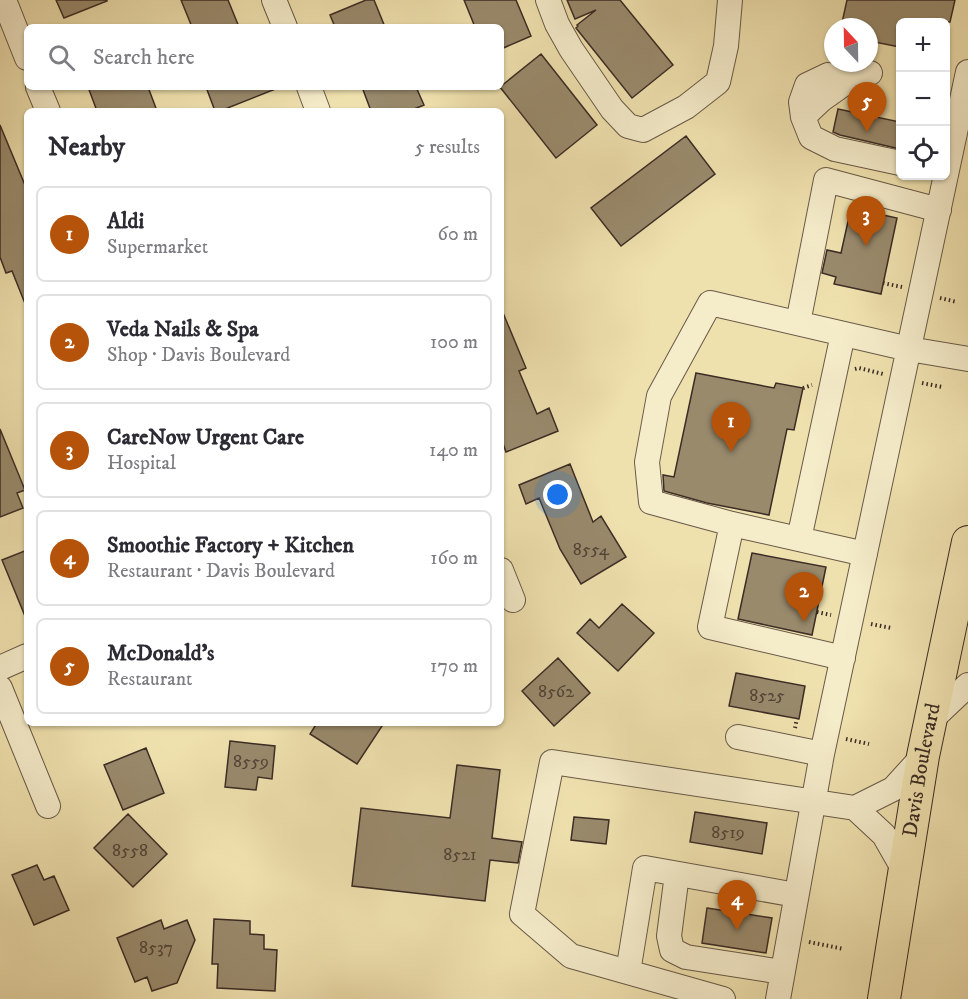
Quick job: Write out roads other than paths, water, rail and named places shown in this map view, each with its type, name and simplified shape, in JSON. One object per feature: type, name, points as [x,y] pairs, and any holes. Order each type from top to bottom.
[{"type":"main road","name":"Davis Boulevard","points":[[884,999],[923,756],[967,552]]},
{"type":"street","points":[[4,0],[24,50]]},
{"type":"street","points":[[274,0],[284,24]]},
{"type":"street","points":[[548,0],[557,24],[571,49],[612,109],[628,126],[643,130],[686,107],[718,82],[726,46],[722,2]]},
{"type":"street","points":[[950,142],[968,72]]},
{"type":"street","points":[[870,73],[845,83],[821,100],[803,117],[811,137],[827,145],[896,162]]},
{"type":"street","points":[[40,90],[47,108]]},
{"type":"street","points":[[310,90],[317,108]]},
{"type":"street","points":[[798,323],[826,180],[939,210]]},
{"type":"street","points":[[778,999],[822,754],[939,210],[941,180]]},
{"type":"street","points":[[865,554],[732,524],[651,502],[647,462],[659,396],[710,303],[909,349],[968,358]]},
{"type":"street","points":[[799,539],[843,334]]},
{"type":"street","points":[[732,524],[710,627],[843,658]]},
{"type":"street","points":[[504,578],[513,600]]},
{"type":"street","points":[[0,668],[24,657]]},
{"type":"street","points":[[931,720],[968,685]]},
{"type":"street","points":[[0,688],[48,806]]},
{"type":"street","points":[[738,737],[822,754]]},
{"type":"street","points":[[723,999],[571,956],[522,914],[552,762],[855,808],[893,789],[923,756]]},
{"type":"street","points":[[855,808],[884,835],[904,870]]},
{"type":"street","points":[[628,972],[645,868],[796,895]]},
{"type":"street","points":[[677,874],[669,936],[672,950],[686,957],[782,972]]},
{"type":"place","name":"McDonald's","points":[[867,132]]},
{"type":"place","name":"CareNow Urgent Care","points":[[866,246]]},
{"type":"place","name":"Aldi","points":[[731,452]]},
{"type":"place","name":"Veda Nails & Spa","points":[[804,622]]},
{"type":"place","name":"Smoothie Factory + Kitchen","points":[[737,930]]}]
